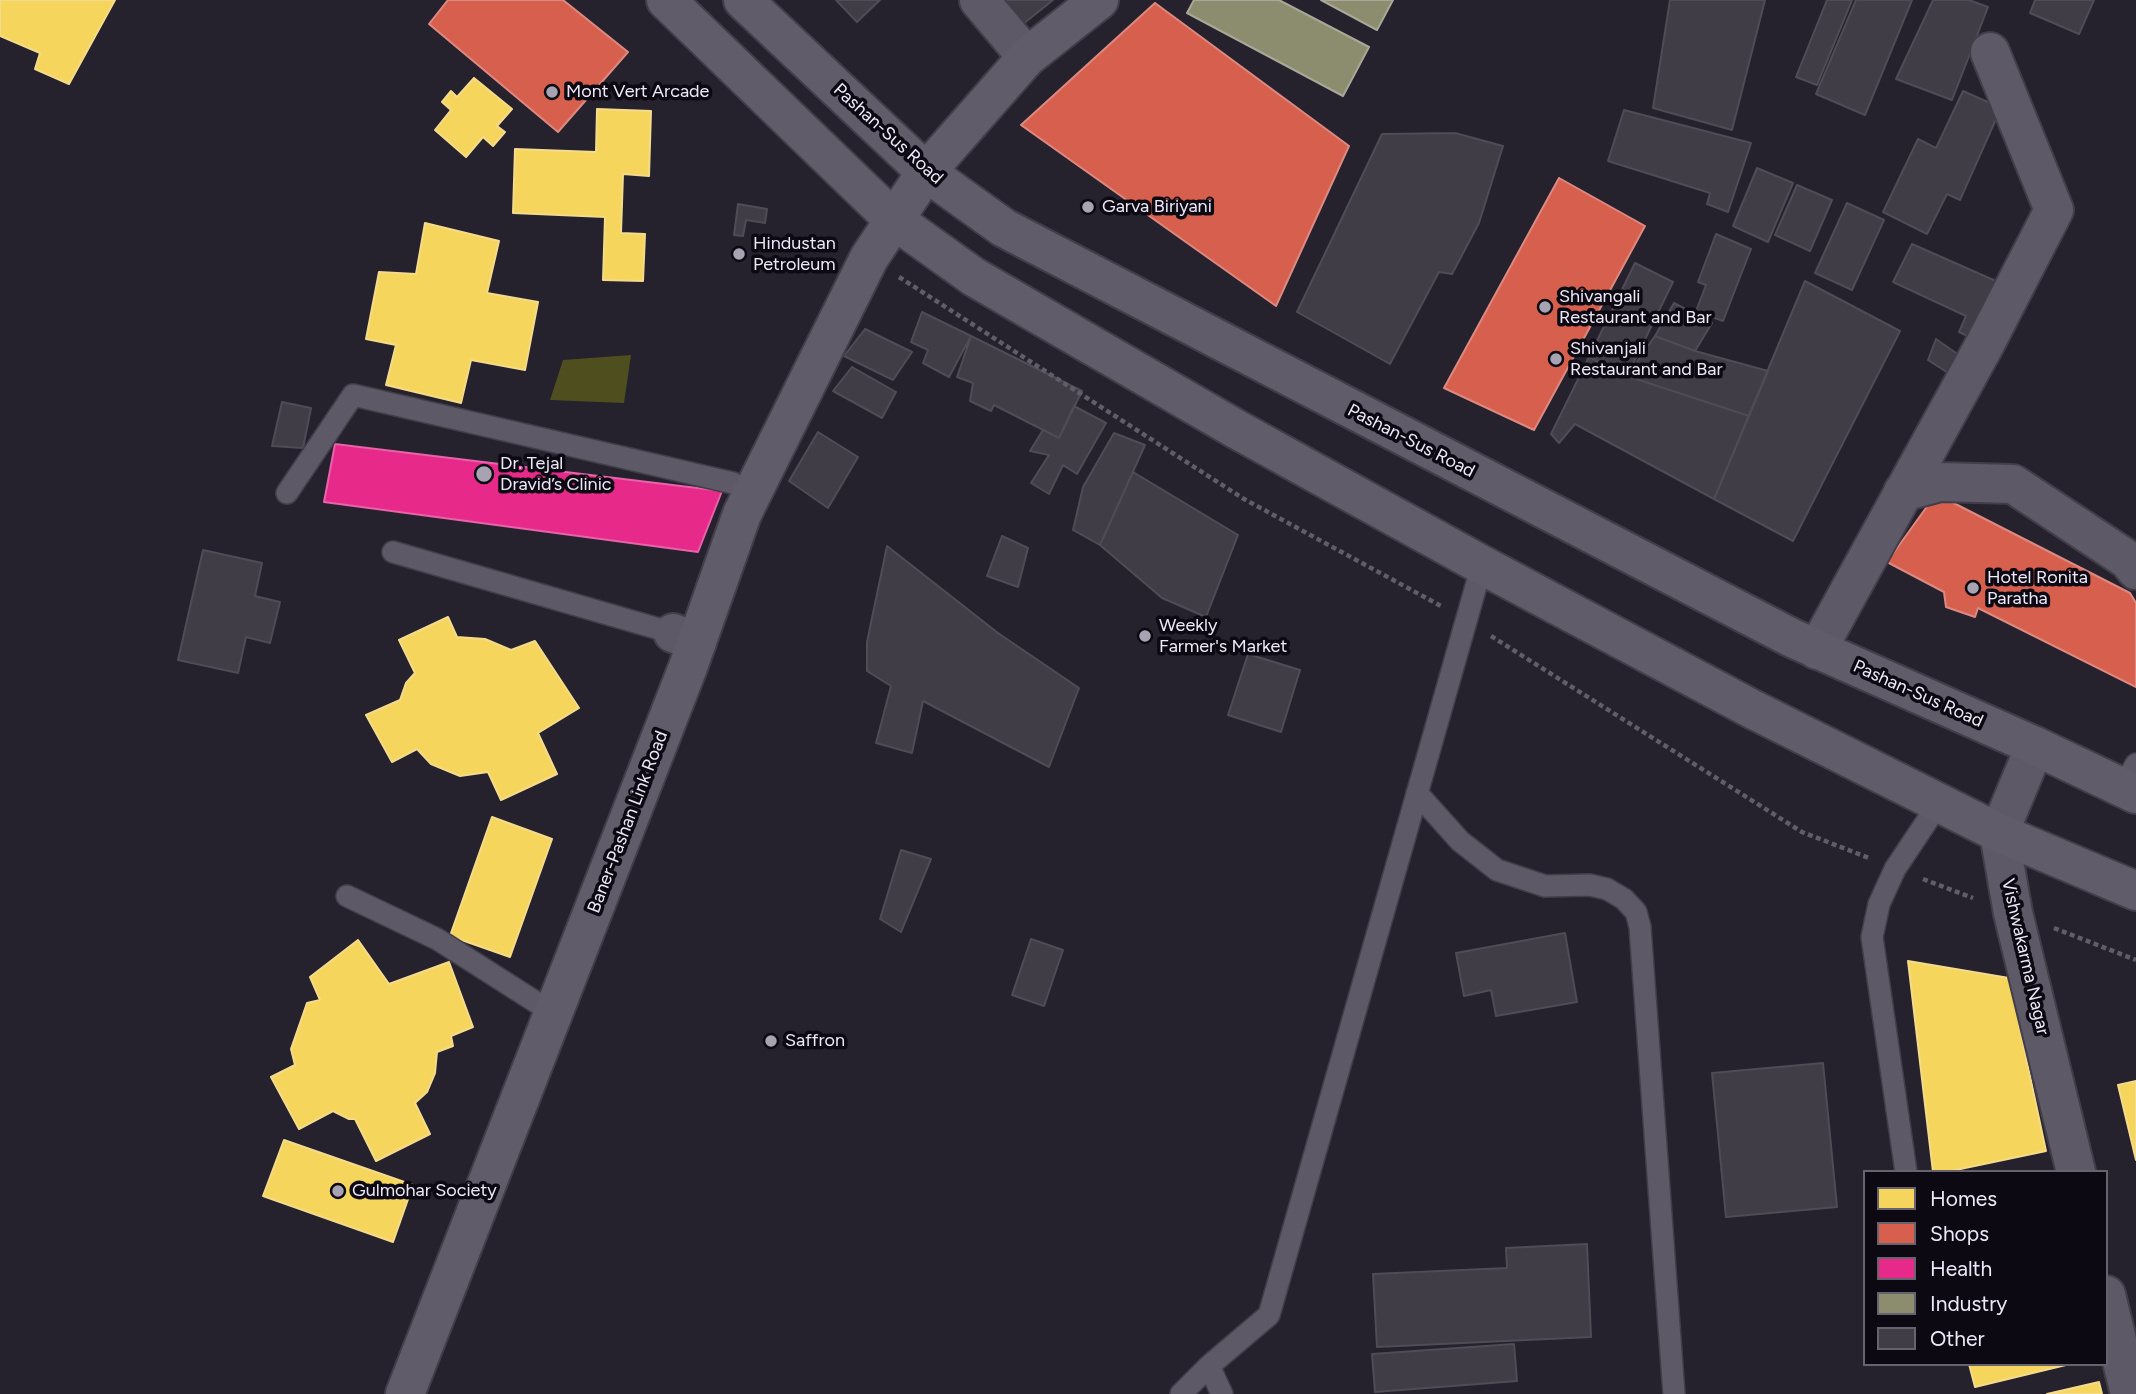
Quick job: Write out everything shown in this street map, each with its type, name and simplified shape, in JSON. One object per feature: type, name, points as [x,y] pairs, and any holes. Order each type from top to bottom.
[{"type":"main road","points":[[666,0],[893,219],[974,277],[1224,422],[1482,565],[1752,709],[1999,833],[2136,891]]},
{"type":"main road","name":"Pashan-Sus Road","points":[[743,0],[926,172],[1004,228],[1325,397],[1817,650],[2035,746],[2132,782]]},
{"type":"main road","name":"Baner-Pashan Link Road","points":[[405,1394],[553,1013],[685,637],[742,514],[743,487],[869,258],[926,172],[1027,57],[1099,0]]},
{"type":"street","points":[[979,0],[1027,57]]},
{"type":"street","points":[[1817,650],[2054,210],[1990,52]]},
{"type":"street","points":[[1902,492],[1940,482],[2013,484],[2128,561],[2136,570]]},
{"type":"street","points":[[1999,833],[2035,746]]},
{"type":"street","name":"Vishwakarma Nagar","points":[[1999,833],[2013,913],[2076,1170]]},
{"type":"street","points":[[2108,1303],[2130,1394]]},
{"type":"lane","points":[[287,493],[353,396],[743,487]]},
{"type":"lane","points":[[393,552],[685,637]]},
{"type":"lane","points":[[1181,1394],[1209,1366],[1269,1315],[1482,565]]},
{"type":"lane","points":[[1417,793],[1460,841],[1497,870],[1545,886],[1590,885],[1607,889],[1624,899],[1636,912],[1640,927],[1674,1394]]},
{"type":"lane","points":[[1906,1170],[1872,937],[1879,904],[1895,869],[1939,803]]},
{"type":"lane","points":[[347,896],[438,939],[553,1013]]},
{"type":"lane","points":[[1209,1366],[1222,1394]]},
{"type":"shaded area","points":[[631,355],[624,403],[550,400],[563,360]]},
{"type":"building: Homes","points":[[0,0],[115,0],[69,84],[35,69],[40,53],[0,36]]},
{"type":"building: Homes","points":[[474,78],[512,109],[497,126],[505,132],[493,146],[483,137],[466,157],[435,130],[451,110],[442,102],[451,91],[457,97]]},
{"type":"building: Homes","points":[[597,109],[651,111],[649,176],[623,174],[621,233],[645,234],[643,281],[603,280],[605,217],[513,213],[515,149],[596,152]]},
{"type":"building: Homes","points":[[425,223],[499,241],[487,293],[538,302],[525,370],[471,360],[461,403],[386,385],[396,345],[366,339],[379,272],[416,274]]},
{"type":"building: Homes","points":[[448,617],[457,637],[485,639],[511,650],[535,641],[579,708],[538,733],[557,774],[501,800],[488,772],[460,776],[431,764],[417,749],[392,762],[366,715],[400,700],[406,683],[415,673],[399,640]]},
{"type":"building: Homes","points":[[492,817],[552,839],[510,957],[450,936]]},
{"type":"building: Homes","points":[[358,940],[389,984],[449,962],[473,1027],[451,1036],[453,1046],[437,1052],[435,1073],[427,1092],[415,1103],[430,1134],[376,1161],[355,1119],[333,1111],[299,1129],[271,1077],[295,1065],[291,1049],[307,1003],[320,1000],[310,977]]},
{"type":"building: Homes","points":[[1908,961],[2009,978],[2046,1151],[1956,1170],[1933,1170]]},
{"type":"building: Homes","points":[[2136,1081],[2136,1160],[2118,1085]]},
{"type":"building: Homes","name":"Gulmohar Society","points":[[284,1140],[413,1185],[393,1242],[263,1196]]},
{"type":"building: Homes","points":[[1970,1366],[2062,1366],[1975,1387]]},
{"type":"building: Homes","points":[[2099,1382],[2102,1394],[2047,1394]]},
{"type":"building: Shops","name":"Mont Vert Arcade","points":[[448,0],[563,0],[628,52],[558,132],[429,24]]},
{"type":"building: Shops","points":[[1155,3],[1349,146],[1276,306],[1021,125]]},
{"type":"building: Shops","name":"Shivangali Restaurant and Bar","points":[[1559,178],[1645,226],[1534,430],[1444,388]]},
{"type":"building: Shops","points":[[1936,494],[2130,593],[2136,603],[2136,687],[1978,608],[1975,617],[1946,607],[1944,592],[1887,562]]},
{"type":"building: Health","points":[[335,444],[722,491],[698,552],[324,502]]},
{"type":"building: Industry","points":[[1194,0],[1279,0],[1369,47],[1343,96],[1187,13]]},
{"type":"building: Industry","points":[[1321,0],[1393,0],[1377,30]]},
{"type":"building: Other","points":[[836,0],[880,0],[857,22]]},
{"type":"building: Other","points":[[985,0],[1053,0],[1012,33]]},
{"type":"building: Other","points":[[1670,0],[1765,0],[1732,130],[1653,108]]},
{"type":"building: Other","points":[[1827,0],[1852,0],[1817,85],[1796,77]]},
{"type":"building: Other","points":[[1856,0],[1912,0],[1865,115],[1816,94]]},
{"type":"building: Other","points":[[1933,0],[1969,0],[1988,7],[1952,100],[1896,79]]},
{"type":"building: Other","points":[[2035,0],[2094,0],[2079,34],[2030,13]]},
{"type":"building: Other","points":[[1963,91],[2001,108],[1960,200],[1947,194],[1927,234],[1883,212],[1918,139],[1936,148]]},
{"type":"building: Other","points":[[1624,110],[1751,143],[1728,212],[1707,204],[1710,193],[1608,161]]},
{"type":"building: Other","points":[[1455,133],[1503,146],[1479,223],[1452,274],[1439,272],[1390,364],[1297,312],[1382,134]]},
{"type":"building: Other","points":[[1757,168],[1793,183],[1768,242],[1733,226]]},
{"type":"building: Other","points":[[1797,185],[1832,200],[1810,251],[1775,235]]},
{"type":"building: Other","points":[[1847,203],[1884,220],[1852,290],[1815,273]]},
{"type":"building: Other","points":[[738,204],[767,209],[765,223],[746,220],[743,236],[734,235]]},
{"type":"building: Other","points":[[1716,234],[1751,249],[1723,321],[1696,311],[1706,285],[1698,282]]},
{"type":"building: Other","points":[[1912,244],[2014,289],[1985,344],[1959,332],[1966,316],[1893,282]]},
{"type":"building: Other","points":[[1635,263],[1673,282],[1627,376],[1589,357]]},
{"type":"building: Other","points":[[1805,281],[1900,331],[1793,541],[1714,499]]},
{"type":"building: Other","points":[[1674,303],[1712,323],[1695,351],[1655,336]]},
{"type":"building: Other","points":[[922,312],[971,336],[949,377],[923,363],[928,350],[911,342]]},
{"type":"building: Other","points":[[865,329],[912,352],[893,380],[844,356]]},
{"type":"building: Other","points":[[971,336],[1082,391],[1059,438],[994,405],[991,411],[970,401],[973,383],[957,377]]},
{"type":"building: Other","points":[[1655,336],[1695,351],[1768,371],[1749,416],[1627,376]]},
{"type":"building: Other","points":[[1936,339],[1966,360],[1962,382],[1928,360]]},
{"type":"building: Other","points":[[1589,357],[1627,376],[1749,416],[1714,499],[1575,424],[1559,443],[1551,434]]},
{"type":"building: Other","points":[[852,367],[896,392],[882,418],[833,391]]},
{"type":"building: Other","points":[[282,402],[311,408],[303,448],[272,446]]},
{"type":"building: Other","points":[[1074,406],[1106,423],[1077,474],[1063,465],[1049,494],[1031,483],[1049,455],[1030,451],[1043,430],[1059,438]]},
{"type":"building: Other","points":[[818,432],[858,457],[828,508],[789,481]]},
{"type":"building: Other","points":[[1114,433],[1145,445],[1100,545],[1073,530],[1083,487]]},
{"type":"building: Other","points":[[1133,472],[1238,535],[1206,617],[1162,598],[1100,545]]},
{"type":"building: Other","points":[[1002,536],[1028,548],[1018,587],[987,576]]},
{"type":"building: Other","points":[[887,546],[998,633],[1079,688],[1049,767],[923,701],[912,753],[876,743],[891,686],[867,671],[867,642]]},
{"type":"building: Other","points":[[203,550],[262,563],[255,596],[280,602],[270,643],[246,637],[238,673],[178,660]]},
{"type":"building: Other","points":[[1248,654],[1300,670],[1281,732],[1228,715]]},
{"type":"building: Other","points":[[901,850],[931,859],[901,932],[880,919]]},
{"type":"building: Other","points":[[1565,933],[1577,1002],[1496,1016],[1491,990],[1464,996],[1456,953]]},
{"type":"building: Other","points":[[1031,939],[1063,950],[1044,1006],[1012,995]]},
{"type":"building: Other","points":[[1823,1063],[1837,1207],[1726,1217],[1712,1073]]},
{"type":"building: Other","points":[[1587,1244],[1591,1337],[1377,1347],[1373,1274],[1507,1268],[1506,1248]]},
{"type":"building: Other","points":[[1514,1344],[1517,1381],[1375,1392],[1372,1354]]},
{"type":"place","name":"Mont Vert Arcade","points":[[552,92]]},
{"type":"place","name":"Garva Biriyani","points":[[1088,207]]},
{"type":"place","name":"Hindustan Petroleum","points":[[739,254]]},
{"type":"place","name":"Shivangali Restaurant and Bar","points":[[1545,307]]},
{"type":"place","name":"Shivanjali Restaurant and Bar","points":[[1556,359]]},
{"type":"place","name":"Dr. Tejal Dravid’s Clinic","points":[[484,474]]},
{"type":"place","name":"Hotel Ronita Paratha","points":[[1973,588]]},
{"type":"place","name":"Weekly Farmer's Market","points":[[1145,636]]},
{"type":"place","name":"Saffron","points":[[771,1041]]},
{"type":"place","name":"Gulmohar Society","points":[[338,1191]]}]
